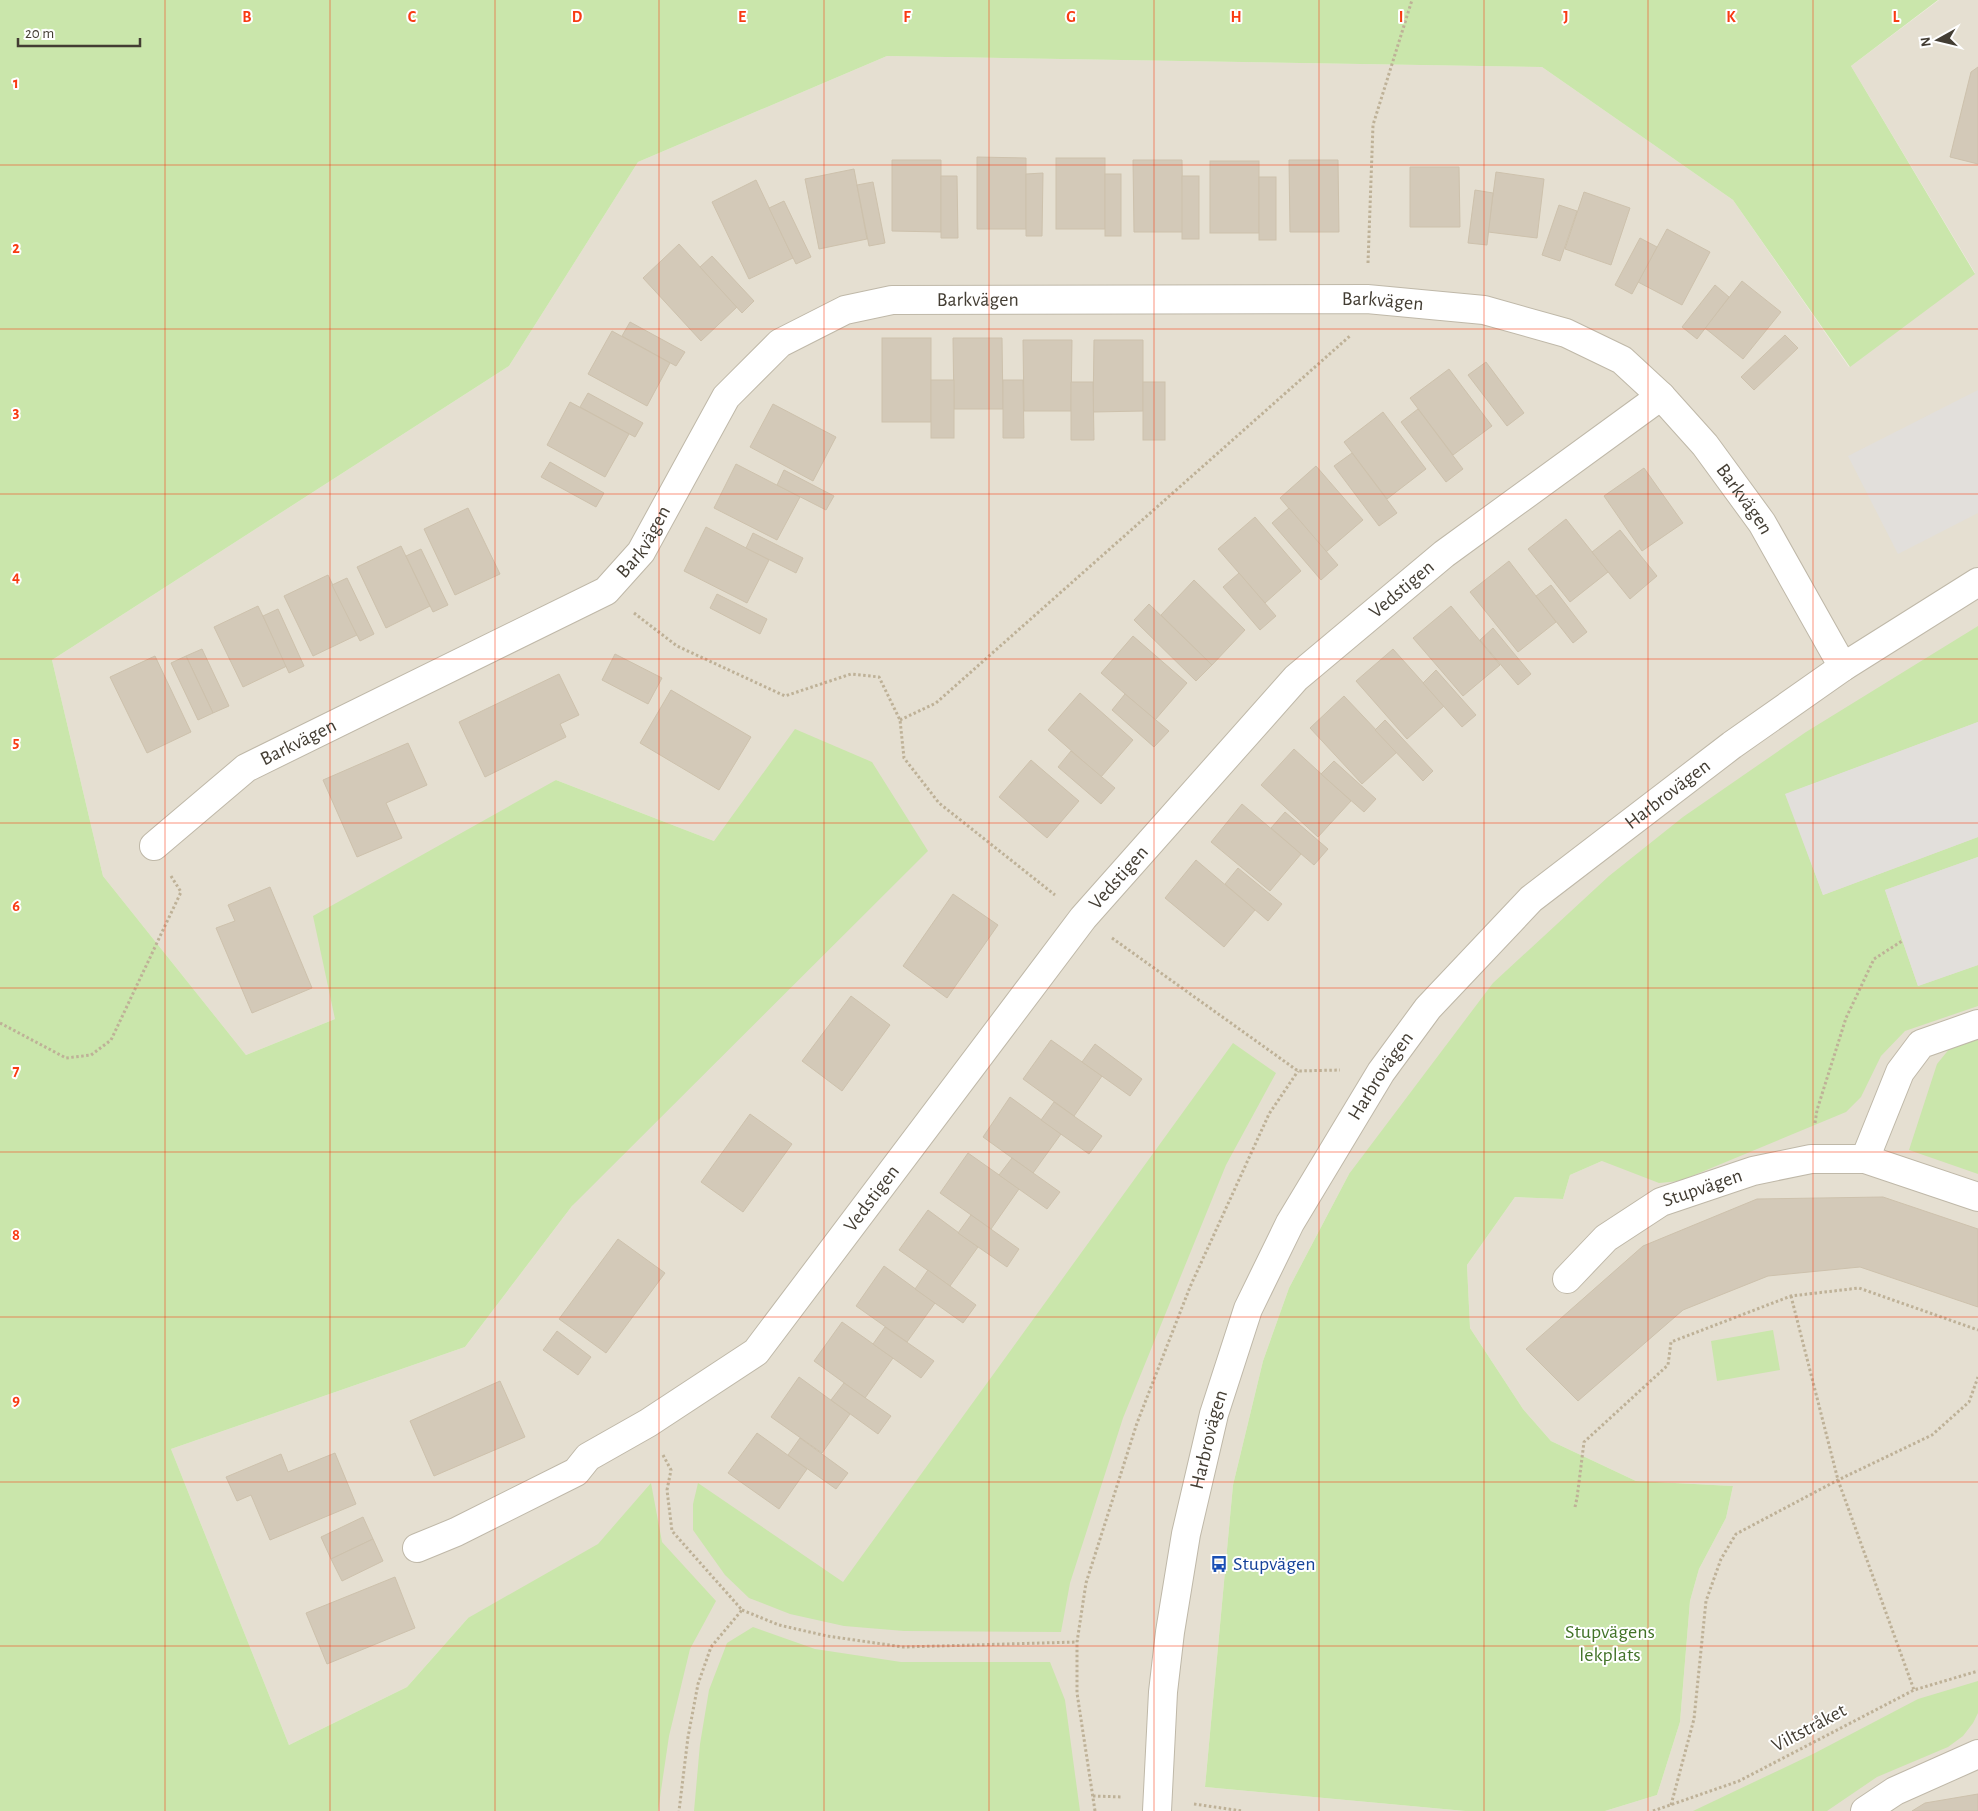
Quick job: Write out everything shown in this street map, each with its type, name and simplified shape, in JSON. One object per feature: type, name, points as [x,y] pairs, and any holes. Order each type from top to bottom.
[{"type":"street","name":"Barkvägen","points":[[154,846],[246,768],[606,591],[641,552],[726,397],[780,343],[845,310],[892,300],[1367,299],[1484,310],[1566,333],[1622,360],[1661,396],[1705,445],[1762,523],[1843,667]]},
{"type":"street","name":"Vedstigen","points":[[417,1548],[456,1532],[576,1472],[588,1457],[648,1424],[756,1352],[1083,918],[1296,678],[1444,554],[1661,396]]},
{"type":"street","name":"Harbrovägen","points":[[1157,1805],[1163,1692],[1170,1632],[1186,1534],[1214,1414],[1248,1309],[1290,1223],[1381,1072],[1428,1008],[1531,899],[1732,744],[1843,667],[1978,582]]},
{"type":"street","points":[[1865,1159],[1900,1072],[1921,1044],[1978,1024]]},
{"type":"street","name":"Stupvägen","points":[[1567,1279],[1606,1238],[1661,1202],[1753,1171],[1811,1159],[1865,1159],[1978,1197]]},
{"type":"street","points":[[1865,1811],[1895,1791],[1978,1754]]},
{"type":"path","points":[[900,720],[936,703],[1353,333],[1367,299],[1373,125],[1412,0]]},
{"type":"path","points":[[606,591],[677,646],[785,696],[851,674],[879,677],[900,720],[904,758],[939,803],[1083,918],[1298,1071],[1269,1114],[1186,1296],[1138,1423],[1086,1584],[1077,1642],[1077,1693],[1095,1811]]},
{"type":"path","points":[[0,1023],[66,1058],[91,1055],[111,1040],[181,892],[154,846]]},
{"type":"path","points":[[1811,1159],[1817,1110],[1846,1018],[1874,959],[1902,940]]},
{"type":"path","points":[[1574,1507],[1577,1498],[1584,1442],[1668,1365],[1671,1342],[1791,1296],[1859,1288],[1978,1330]]},
{"type":"path","points":[[1791,1296],[1838,1480],[1914,1690]]},
{"type":"path","points":[[1671,1805],[1694,1719],[1706,1601],[1720,1559],[1736,1534],[1838,1480],[1932,1435],[1969,1402],[1978,1377]]},
{"type":"path","points":[[648,1424],[671,1470],[667,1490],[672,1531],[742,1610],[780,1625],[826,1636],[903,1648],[1077,1642]]},
{"type":"path","points":[[679,1811],[688,1737],[698,1684],[711,1647],[742,1610]]},
{"type":"path","name":"Viltstråket","points":[[1653,1811],[1739,1781],[1914,1690],[1978,1671]]},
{"type":"path","points":[[1157,1805],[1242,1811]]},
{"type":"shaded area","points":[[1939,0],[1978,0],[1978,1811],[1605,1811],[1657,1795],[1680,1722],[1690,1601],[1699,1569],[1726,1518],[1733,1486],[1636,1481],[1551,1441],[1523,1409],[1470,1328],[1467,1265],[1515,1197],[1563,1199],[1570,1175],[1602,1161],[1349,1174],[1289,1288],[1263,1361],[1233,1485],[1205,1787],[1465,1811],[468,1811],[468,1618],[407,1687],[289,1745],[171,1449],[465,1347],[572,1206],[714,841],[556,780],[335,1019],[246,1055],[103,876],[52,660],[509,366],[638,162],[887,56],[1542,67],[1733,200],[1849,367],[1975,273],[1851,66]]},
{"type":"shaded area","points":[[1978,390],[1978,513],[1898,554],[1848,456]]},
{"type":"shaded area","points":[[1978,722],[1978,837],[1823,895],[1785,794]]},
{"type":"shaded area","points":[[1978,857],[1978,965],[1918,986],[1885,890]]},
{"type":"green space","points":[[0,0],[1938,0],[1851,66],[1975,274],[1850,367],[1733,200],[1542,67],[887,56],[638,162],[509,366],[52,660],[103,876],[246,1055],[335,1019],[313,916],[556,780],[714,841],[795,729],[872,762],[928,851],[572,1206],[465,1347],[171,1449],[289,1745],[407,1687],[468,1618],[598,1544],[651,1483],[662,1542],[716,1601],[690,1649],[669,1736],[658,1811],[0,1811]]},
{"type":"green space","name":"Stupvägens lekplats","points":[[1978,626],[1978,722],[1786,794],[1823,895],[1978,837],[1978,857],[1885,890],[1918,986],[1978,965],[1978,1006],[1905,1031],[1881,1056],[1861,1097],[1846,1112],[1680,1181],[1659,1183],[1602,1161],[1570,1175],[1563,1199],[1515,1197],[1467,1265],[1470,1328],[1523,1409],[1551,1441],[1636,1481],[1733,1486],[1726,1518],[1699,1569],[1690,1601],[1680,1722],[1657,1795],[1605,1811],[1465,1811],[1205,1787],[1233,1485],[1263,1361],[1289,1288],[1349,1174],[1493,983],[1609,876],[1683,817],[1806,732]]},
{"type":"green space","points":[[1978,1039],[1978,1174],[1909,1150],[1937,1064],[1950,1048]]},
{"type":"green space","points":[[1233,1043],[1276,1073],[1226,1165],[1123,1418],[1070,1583],[1061,1632],[904,1631],[844,1626],[790,1614],[749,1598],[725,1575],[693,1530],[693,1504],[698,1483],[843,1582]]},
{"type":"green space","points":[[1773,1330],[1780,1370],[1717,1381],[1711,1341]]},
{"type":"green space","points":[[753,1627],[815,1649],[901,1662],[1050,1662],[1065,1700],[1080,1811],[694,1811],[700,1744],[709,1690],[727,1643]]},
{"type":"green space","points":[[1978,1681],[1978,1713],[1963,1736],[1948,1747],[1877,1777],[1827,1811],[1693,1811],[1813,1754],[1918,1699]]},
{"type":"building","points":[[1978,67],[1978,164],[1950,157],[1971,72]]},
{"type":"building","points":[[977,157],[1026,158],[1026,229],[977,229]]},
{"type":"building","points":[[1056,158],[1105,158],[1105,229],[1056,229]]},
{"type":"building","points":[[892,160],[941,160],[941,232],[892,231]]},
{"type":"building","points":[[1133,160],[1182,160],[1183,232],[1134,232]]},
{"type":"building","points":[[1289,160],[1338,160],[1339,232],[1290,232]]},
{"type":"building","points":[[1210,161],[1259,161],[1259,233],[1210,233]]},
{"type":"building","points":[[1410,167],[1459,167],[1460,227],[1410,227]]},
{"type":"building","points":[[854,169],[867,239],[819,249],[805,179]]},
{"type":"building","points":[[1496,172],[1544,179],[1537,238],[1488,232]]},
{"type":"building","points":[[1043,173],[1042,236],[1026,236],[1026,174]]},
{"type":"building","points":[[1105,174],[1121,174],[1121,236],[1105,236]]},
{"type":"building","points":[[941,176],[957,176],[958,238],[941,238]]},
{"type":"building","points":[[1182,176],[1199,176],[1199,239],[1182,239]]},
{"type":"building","points":[[1259,177],[1276,177],[1276,240],[1259,240]]},
{"type":"building","points":[[756,180],[793,258],[749,279],[712,202]]},
{"type":"building","points":[[873,182],[885,243],[869,246],[857,185]]},
{"type":"building","points":[[1475,190],[1493,193],[1487,245],[1468,243]]},
{"type":"building","points":[[1584,192],[1630,208],[1611,265],[1565,249]]},
{"type":"building","points":[[784,201],[811,257],[796,264],[769,208]]},
{"type":"building","points":[[1559,205],[1577,211],[1560,261],[1542,255]]},
{"type":"building","points":[[1667,229],[1710,252],[1682,305],[1638,282]]},
{"type":"building","points":[[1640,238],[1657,247],[1632,294],[1615,285]]},
{"type":"building","points":[[679,244],[737,307],[701,341],[643,278]]},
{"type":"building","points":[[712,256],[754,301],[742,313],[700,267]]},
{"type":"building","points":[[1742,281],[1781,312],[1743,359],[1705,328]]},
{"type":"building","points":[[1715,285],[1729,297],[1697,339],[1682,327]]},
{"type":"building","points":[[630,322],[685,352],[676,366],[622,336]]},
{"type":"building","points":[[612,331],[670,363],[647,406],[588,374]]},
{"type":"building","points":[[1785,335],[1798,348],[1754,390],[1741,377]]},
{"type":"building","points":[[882,338],[931,338],[931,422],[882,422]]},
{"type":"building","points":[[953,338],[1002,338],[1003,409],[954,409]]},
{"type":"building","points":[[1023,340],[1072,340],[1071,411],[1024,411]]},
{"type":"building","points":[[1094,340],[1143,340],[1143,411],[1093,412]]},
{"type":"building","points":[[1486,362],[1524,413],[1507,426],[1468,375]]},
{"type":"building","points":[[1449,369],[1492,426],[1453,455],[1410,398]]},
{"type":"building","points":[[931,380],[954,380],[954,438],[931,438]]},
{"type":"building","points":[[1003,380],[1023,380],[1024,438],[1003,438]]},
{"type":"building","points":[[1071,382],[1093,382],[1094,440],[1071,440]]},
{"type":"building","points":[[1143,382],[1165,382],[1165,440],[1143,440]]},
{"type":"building","points":[[588,393],[643,423],[635,437],[580,407]]},
{"type":"building","points":[[570,402],[629,434],[605,477],[547,445]]},
{"type":"building","points":[[773,404],[836,437],[813,481],[750,447]]},
{"type":"building","points":[[1418,409],[1463,469],[1446,482],[1401,422]]},
{"type":"building","points":[[1383,412],[1426,469],[1387,499],[1344,442]]},
{"type":"building","points":[[1352,453],[1397,513],[1379,526],[1334,466]]},
{"type":"building","points":[[550,462],[604,493],[596,507],[541,477]]},
{"type":"building","points":[[736,464],[800,497],[777,540],[714,508]]},
{"type":"building","points":[[1316,466],[1363,520],[1326,552],[1280,498]]},
{"type":"building","points":[[1644,468],[1683,523],[1642,551],[1604,496]]},
{"type":"building","points":[[784,470],[834,496],[826,510],[777,485]]},
{"type":"building","points":[[468,508],[500,574],[455,595],[424,529]]},
{"type":"building","points":[[1289,508],[1338,565],[1321,580],[1272,523]]},
{"type":"building","points":[[1255,517],[1301,571],[1265,603],[1218,549]]},
{"type":"building","points":[[1566,519],[1608,572],[1570,602],[1528,549]]},
{"type":"building","points":[[706,527],[769,560],[747,603],[684,571]]},
{"type":"building","points":[[1620,530],[1657,576],[1630,599],[1592,552]]},
{"type":"building","points":[[753,533],[803,558],[796,573],[746,548]]},
{"type":"building","points":[[401,546],[430,606],[386,628],[357,567]]},
{"type":"building","points":[[421,549],[448,605],[433,612],[406,556]]},
{"type":"building","points":[[1509,561],[1556,622],[1518,652],[1470,592]]},
{"type":"building","points":[[1239,573],[1276,616],[1260,630],[1223,587]]},
{"type":"building","points":[[328,575],[357,635],[313,656],[284,596]]},
{"type":"building","points":[[347,578],[374,634],[360,641],[332,585]]},
{"type":"building","points":[[1194,580],[1245,630],[1212,665],[1161,615]]},
{"type":"building","points":[[1551,585],[1587,632],[1573,643],[1536,596]]},
{"type":"building","points":[[717,594],[767,619],[760,634],[710,608]]},
{"type":"building","points":[[1149,604],[1212,665],[1196,681],[1134,620]]},
{"type":"building","points":[[258,606],[287,666],[243,687],[214,627]]},
{"type":"building","points":[[1451,606],[1500,665],[1463,696],[1413,638]]},
{"type":"building","points":[[278,609],[304,666],[289,673],[263,616]]},
{"type":"building","points":[[1493,628],[1531,674],[1518,685],[1480,640]]},
{"type":"building","points":[[1133,636],[1187,683],[1155,720],[1101,673]]},
{"type":"building","points":[[202,649],[229,706],[213,713],[186,656]]},
{"type":"building","points":[[1393,649],[1444,706],[1407,739],[1356,681]]},
{"type":"building","points":[[615,654],[662,678],[648,704],[602,680]]},
{"type":"building","points":[[155,656],[191,732],[147,753],[110,677]]},
{"type":"building","points":[[186,656],[213,713],[198,720],[171,663]]},
{"type":"building","points":[[1436,670],[1476,715],[1462,727],[1423,683]]},
{"type":"building","points":[[559,674],[579,715],[560,724],[566,737],[485,777],[459,722]]},
{"type":"building","points":[[671,690],[751,737],[719,790],[640,743]]},
{"type":"building","points":[[1080,693],[1133,740],[1101,777],[1048,730]]},
{"type":"building","points":[[1125,694],[1169,731],[1154,747],[1112,710]]},
{"type":"building","points":[[1344,696],[1397,752],[1362,784],[1310,728]]},
{"type":"building","points":[[1385,720],[1433,771],[1423,781],[1375,730]]},
{"type":"building","points":[[408,743],[427,785],[386,803],[402,838],[357,857],[323,780]]},
{"type":"building","points":[[1294,749],[1351,801],[1318,837],[1261,785]]},
{"type":"building","points":[[1071,751],[1115,788],[1101,804],[1058,767]]},
{"type":"building","points":[[1031,760],[1079,801],[1047,838],[999,797]]},
{"type":"building","points":[[1334,761],[1376,799],[1364,812],[1321,774]]},
{"type":"building","points":[[1242,804],[1301,854],[1270,891],[1211,842]]},
{"type":"building","points":[[1285,812],[1328,849],[1314,865],[1271,828]]},
{"type":"building","points":[[1196,860],[1255,910],[1224,947],[1165,898]]},
{"type":"building","points":[[1238,868],[1282,904],[1268,921],[1225,884]]},
{"type":"building","points":[[270,887],[312,988],[252,1013],[216,928],[235,921],[228,905]]},
{"type":"building","points":[[953,894],[998,925],[947,998],[903,966]]},
{"type":"building","points":[[851,996],[890,1025],[842,1091],[802,1061]]},
{"type":"building","points":[[1051,1040],[1102,1076],[1074,1116],[1023,1079]]},
{"type":"building","points":[[1095,1044],[1142,1079],[1130,1096],[1082,1062]]},
{"type":"building","points":[[1010,1097],[1061,1134],[1033,1173],[983,1137]]},
{"type":"building","points":[[1054,1102],[1102,1136],[1089,1154],[1041,1120]]},
{"type":"building","points":[[750,1114],[792,1144],[743,1212],[701,1182]]},
{"type":"building","points":[[968,1153],[1019,1189],[991,1229],[940,1193]]},
{"type":"building","points":[[1012,1158],[1060,1192],[1047,1209],[999,1175]]},
{"type":"building","points":[[1883,1197],[1978,1229],[1978,1307],[1860,1267],[1768,1276],[1683,1310],[1578,1401],[1526,1349],[1643,1246],[1757,1199]]},
{"type":"building","points":[[928,1210],[978,1247],[950,1286],[899,1250]]},
{"type":"building","points":[[971,1215],[1019,1249],[1007,1267],[958,1233]]},
{"type":"building","points":[[618,1239],[665,1273],[606,1353],[559,1319]]},
{"type":"building","points":[[884,1266],[935,1303],[907,1342],[856,1306]]},
{"type":"building","points":[[928,1270],[976,1305],[963,1323],[915,1289]]},
{"type":"building","points":[[842,1322],[893,1358],[865,1398],[814,1361]]},
{"type":"building","points":[[885,1327],[934,1361],[921,1378],[873,1344]]},
{"type":"building","points":[[557,1331],[591,1357],[578,1375],[543,1350]]},
{"type":"building","points":[[799,1377],[850,1414],[822,1453],[771,1417]]},
{"type":"building","points":[[500,1381],[525,1437],[434,1476],[410,1421]]},
{"type":"building","points":[[844,1383],[891,1416],[878,1434],[831,1400]]},
{"type":"building","points":[[757,1433],[807,1469],[779,1509],[728,1473]]},
{"type":"building","points":[[800,1438],[848,1473],[836,1489],[788,1455]]},
{"type":"building","points":[[335,1453],[356,1504],[270,1540],[251,1495],[237,1501],[226,1477],[281,1454],[288,1472]]},
{"type":"building","points":[[363,1517],[373,1539],[331,1559],[321,1537]]},
{"type":"building","points":[[373,1539],[383,1561],[342,1581],[331,1559]]},
{"type":"building","points":[[395,1577],[415,1628],[327,1664],[306,1613]]},
{"type":"building","points":[[1978,1794],[1978,1811],[1912,1811],[1925,1803]]},
{"type":"place","name":"Stupvägen","points":[[1219,1564]]}]
